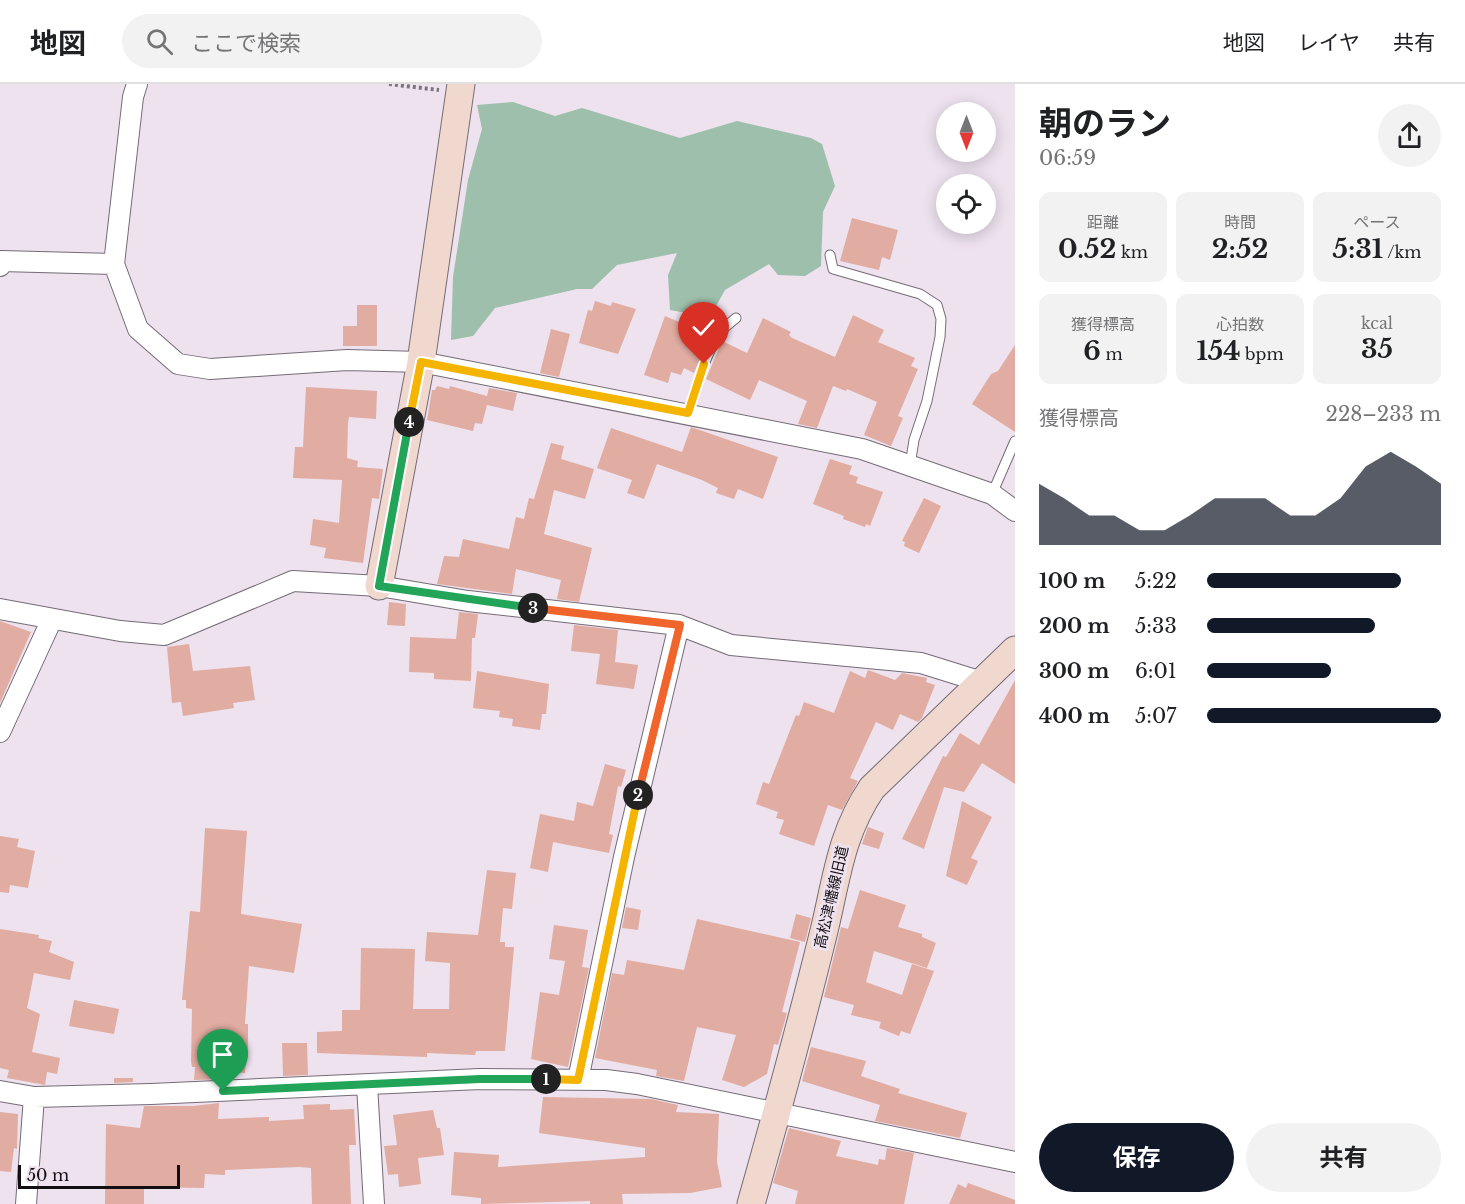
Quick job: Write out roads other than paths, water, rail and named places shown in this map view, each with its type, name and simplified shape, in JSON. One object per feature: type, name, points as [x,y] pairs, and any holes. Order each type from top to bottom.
[{"type":"street","points":[[137,84],[133,97],[114,264],[138,329],[178,364],[210,369],[347,360],[421,362],[861,448],[992,494],[1015,511]]},
{"type":"street","points":[[379,586],[421,362],[461,88]]},
{"type":"street","points":[[0,266],[1,261],[114,264]]},
{"type":"street","points":[[0,609],[120,631],[164,635],[293,581],[379,586],[468,601],[680,625],[731,645],[921,663],[982,682]]},
{"type":"street","points":[[0,732],[52,619]]},
{"type":"street","points":[[578,1080],[624,857],[680,625]]},
{"type":"street","name":"高松津幡線旧道","points":[[751,1204],[823,937],[844,839],[856,810],[872,789],[1015,650]]},
{"type":"street","points":[[0,1090],[34,1096],[480,1079],[578,1080],[637,1084],[776,1115],[1015,1162]]},
{"type":"street","points":[[367,1085],[374,1204]]},
{"type":"street","points":[[26,1204],[34,1096]]},
{"type":"lane","points":[[830,255],[833,268],[920,294],[936,305],[941,319],[940,337],[927,401],[914,440],[910,465]]},
{"type":"lane","points":[[688,413],[704,364],[718,333],[736,318]]},
{"type":"lane","points":[[992,494],[1015,441]]}]
